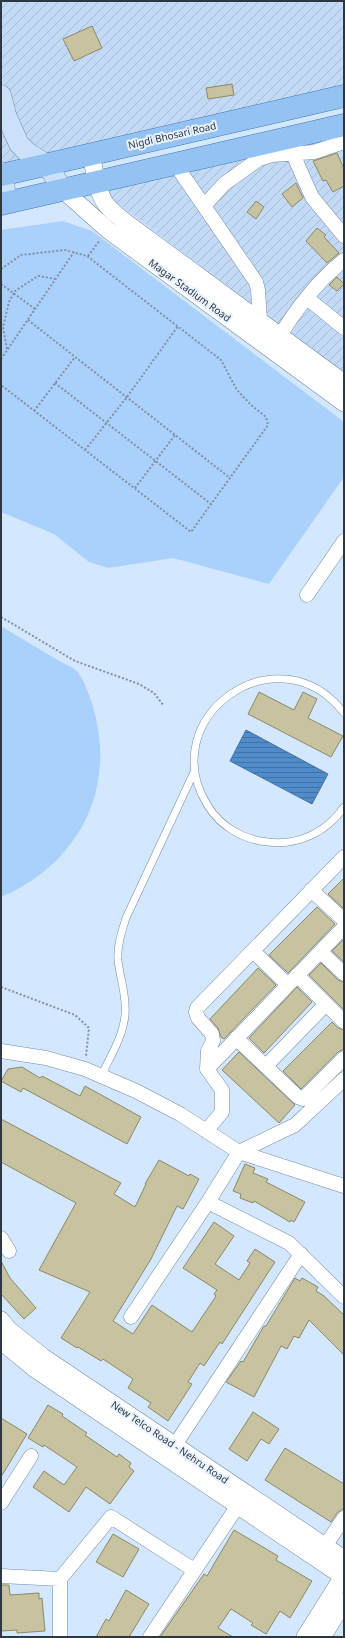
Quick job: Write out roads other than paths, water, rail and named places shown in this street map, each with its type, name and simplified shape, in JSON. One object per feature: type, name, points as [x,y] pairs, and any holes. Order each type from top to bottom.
[{"type":"main road","points":[[1,95],[6,115],[19,144],[27,152],[47,165]]},
{"type":"main road","name":"Nigdi Bhosari Road","points":[[1,174],[47,165],[344,96]]},
{"type":"main road","points":[[1,174],[4,203],[175,164],[262,151],[344,125]]},
{"type":"main road","name":"Magar Stadium Road","points":[[47,165],[63,190]]},
{"type":"street","points":[[204,206],[224,184],[262,151],[272,155],[292,152],[314,152],[344,142]]},
{"type":"street","points":[[292,152],[312,197],[344,236]]},
{"type":"street","name":"Magar Stadium Road","points":[[91,154],[104,202],[124,221],[260,321],[276,343],[344,403]]},
{"type":"street","points":[[175,164],[256,282],[260,321]]},
{"type":"street","name":"Magar Stadium Road","points":[[63,190],[108,230],[276,343],[344,383]]},
{"type":"street","points":[[276,343],[306,298],[329,273],[344,260]]},
{"type":"street","points":[[306,298],[344,328]]},
{"type":"street","points":[[307,595],[344,542]]},
{"type":"street","points":[[206,1131],[222,1112],[222,1090],[207,1069],[208,1051],[213,1041],[212,1034],[198,1018],[196,1012],[197,1008],[344,857]]},
{"type":"street","points":[[312,890],[344,920]]},
{"type":"street","points":[[207,1069],[344,928]]},
{"type":"street","points":[[253,951],[326,1004],[344,1022]]},
{"type":"street","points":[[321,952],[344,974]]},
{"type":"street","points":[[266,1066],[326,1004]]},
{"type":"street","points":[[236,1038],[298,1097],[303,1099],[344,1058]]},
{"type":"street","points":[[1,1051],[46,1058],[85,1069],[136,1091],[175,1111],[239,1152],[344,1186]]},
{"type":"street","points":[[131,1317],[208,1202],[239,1152],[295,1125],[344,1079]]},
{"type":"street","points":[[208,1202],[289,1242],[344,1297]]},
{"type":"street","points":[[1,1238],[9,1251]]},
{"type":"street","points":[[171,1452],[301,1254]]},
{"type":"street","name":"New Telco Road - Nehru Road","points":[[1,1320],[9,1330],[43,1357],[171,1452],[242,1500],[344,1576]]},
{"type":"street","name":"New Telco Road - Nehru Road","points":[[1,1341],[35,1369],[171,1452]]},
{"type":"street","points":[[1,1503],[31,1456]]},
{"type":"street","points":[[150,1637],[242,1500]]},
{"type":"street","name":"New Telco Road - Nehru Road","points":[[242,1500],[325,1546],[344,1559]]},
{"type":"street","points":[[60,1637],[60,1579],[111,1517],[194,1570]]},
{"type":"street","points":[[325,1546],[344,1518]]},
{"type":"street","points":[[1,1576],[60,1579]]},
{"type":"street","points":[[305,1637],[344,1576]]},
{"type":"street","points":[[322,1637],[344,1602]]},
{"type":"lane","points":[[344,713],[327,695],[314,687],[286,679],[257,681],[230,693],[209,714],[197,741],[195,756],[195,770],[204,799],[221,822],[246,838],[260,842],[275,843],[304,839],[330,824],[344,807]]},
{"type":"lane","points":[[101,1076],[121,1032],[125,1015],[123,981],[118,961],[120,935],[126,918],[195,770]]}]
